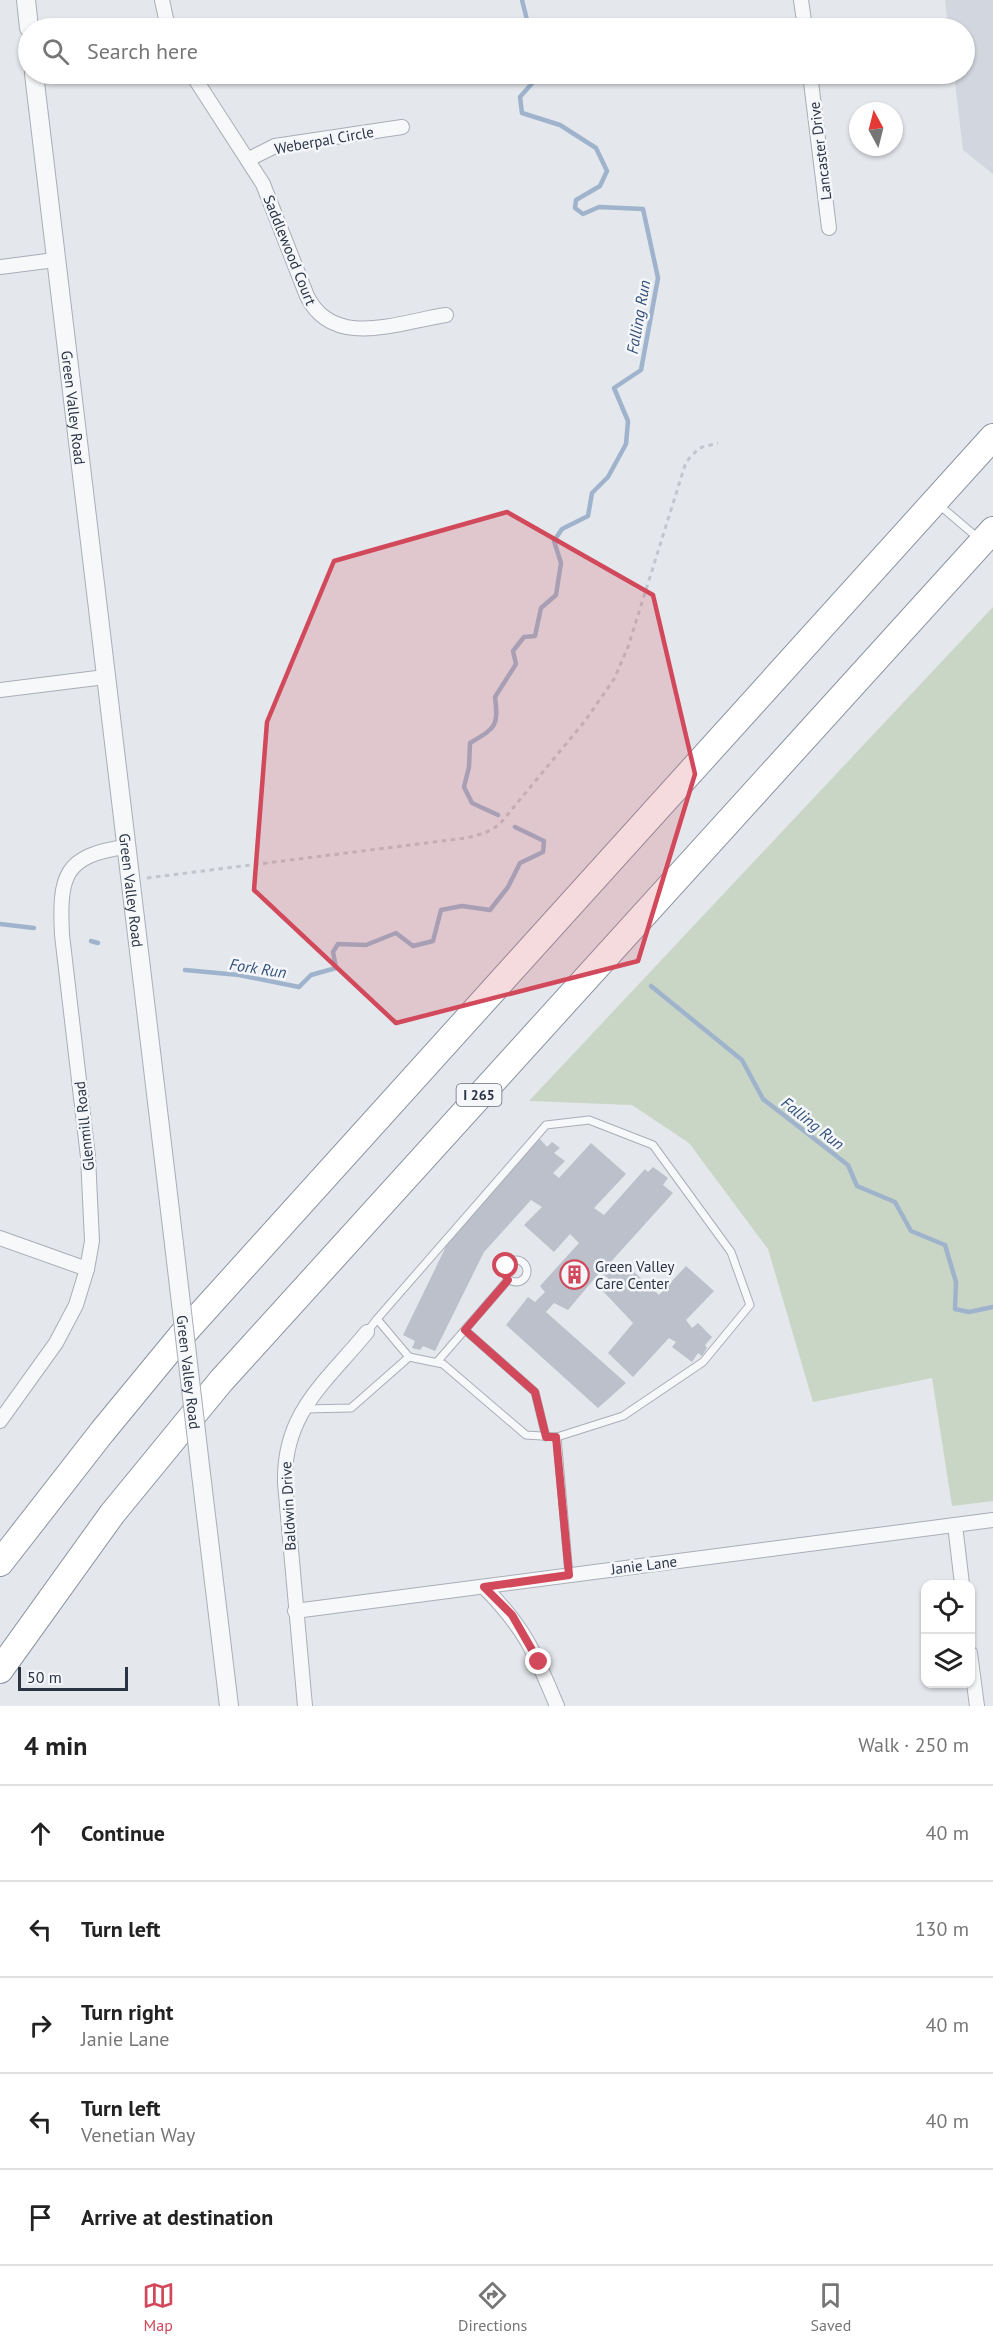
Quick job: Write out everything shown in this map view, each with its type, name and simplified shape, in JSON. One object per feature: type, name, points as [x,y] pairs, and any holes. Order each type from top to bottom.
[{"type":"highway","points":[[0,1563],[102,1432],[181,1336],[993,437]]},
{"type":"highway","name":"I 265","points":[[0,1670],[112,1514],[220,1381],[988,535]]},
{"type":"street","points":[[26,0],[28,18]]},
{"type":"street","points":[[162,0],[166,18]]},
{"type":"street","points":[[801,0],[804,18]]},
{"type":"street","name":"Green Valley Road","points":[[35,84],[229,1706]]},
{"type":"street","name":"Saddlewood Court","points":[[199,84],[249,159],[275,209],[313,309],[323,319],[335,326],[357,330],[446,315]]},
{"type":"street","name":"Lancaster Drive","points":[[811,84],[829,228]]},
{"type":"street","name":"Weberpal Circle","points":[[249,159],[275,146],[402,126]]},
{"type":"street","points":[[0,267],[56,260]]},
{"type":"street","points":[[0,690],[105,677]]},
{"type":"street","name":"Glenmill Road","points":[[0,1421],[56,1343],[76,1305],[87,1269],[92,1208],[62,935],[62,896],[72,868],[82,859],[98,851],[126,847]]},
{"type":"street","points":[[0,1238],[87,1269]]},
{"type":"street","name":"Baldwin Drive","points":[[305,1706],[284,1467],[290,1435],[302,1409],[315,1390],[367,1332]]},
{"type":"street","name":"Janie Lane","points":[[296,1611],[993,1520]]},
{"type":"street","points":[[955,1525],[962,1580]]},
{"type":"street","points":[[484,1587],[512,1615],[526,1636],[557,1706]]},
{"type":"street","points":[[975,1688],[977,1706]]},
{"type":"lane","points":[[935,501],[988,535]]},
{"type":"lane","points":[[367,1332],[378,1319],[546,1125],[589,1120],[653,1145],[731,1252],[750,1305],[704,1362],[623,1416],[556,1437],[526,1435],[443,1364],[409,1357],[378,1319]]},
{"type":"lane","points":[[437,1362],[508,1280]]},
{"type":"lane","points":[[465,1330],[535,1392],[546,1437]]},
{"type":"lane","points":[[302,1409],[351,1408],[409,1357]]},
{"type":"lane","points":[[556,1437],[569,1575]]},
{"type":"path","points":[[130,880],[466,838],[485,833],[498,825],[585,721],[614,679],[628,647],[686,462],[699,448],[718,443]]},
{"type":"highlighted area","points":[[507,512],[653,595],[695,774],[638,961],[396,1023],[254,890],[267,722],[334,561]]},
{"type":"shaded area","points":[[945,0],[993,0],[993,174],[963,150],[955,84],[975,84],[975,18],[947,18]]},
{"type":"green space","points":[[993,607],[993,1501],[952,1506],[932,1378],[813,1402],[768,1249],[689,1143],[632,1105],[529,1101]]},
{"type":"building","name":"Green Valley Care Center","points":[[540,1139],[547,1147],[552,1142],[560,1148],[554,1153],[565,1161],[553,1173],[559,1178],[591,1143],[626,1174],[594,1208],[604,1215],[645,1169],[648,1172],[653,1167],[668,1178],[663,1185],[673,1193],[608,1265],[615,1270],[623,1262],[659,1295],[686,1266],[714,1291],[686,1320],[692,1328],[698,1323],[712,1337],[705,1345],[707,1348],[702,1356],[698,1353],[692,1362],[672,1347],[676,1342],[669,1338],[633,1377],[608,1353],[633,1323],[600,1288],[608,1278],[600,1272],[568,1310],[554,1303],[546,1312],[626,1383],[598,1408],[506,1325],[528,1297],[535,1302],[545,1292],[540,1286],[579,1243],[570,1234],[554,1252],[524,1225],[542,1207],[531,1200],[484,1252],[435,1351],[423,1346],[420,1350],[412,1348],[415,1341],[403,1335],[452,1234]]},
{"type":"waterway","name":"Falling Run","points":[[522,0],[526,18]]},
{"type":"waterway","name":"Falling Run","points":[[498,815],[472,803],[464,787],[469,767],[470,743],[493,726],[496,715],[495,697],[516,664],[513,651],[524,637],[535,636],[541,608],[556,595],[561,563],[554,541],[562,529],[588,516],[592,493],[608,477],[626,444],[628,421],[614,388],[641,370],[658,278],[643,209],[599,207],[583,214],[575,208],[576,200],[600,186],[607,171],[596,148],[560,125],[522,113],[520,97],[531,84]]},
{"type":"waterway","name":"Fork Run","points":[[185,970],[239,975],[299,987],[311,975],[336,968],[333,952],[338,944],[366,945],[396,933],[413,946],[433,941],[441,910],[462,906],[490,910],[508,887],[520,863],[543,852],[544,841],[515,827]]},
{"type":"waterway","name":"Fork Run","points":[[0,924],[34,928]]},
{"type":"waterway","name":"Fork Run","points":[[91,941],[98,943]]},
{"type":"waterway","name":"Falling Run","points":[[651,986],[742,1060],[763,1099],[848,1165],[857,1186],[895,1202],[911,1231],[945,1245],[956,1282],[955,1309],[969,1312],[993,1307]]},
{"type":"place","name":"Green Valley Care Center","points":[[574,1275]]},
{"type":"route","points":[[506,1266],[505,1274],[508,1280],[465,1330],[535,1392],[546,1437],[556,1437],[569,1575],[484,1587],[512,1615],[539,1662]]}]
